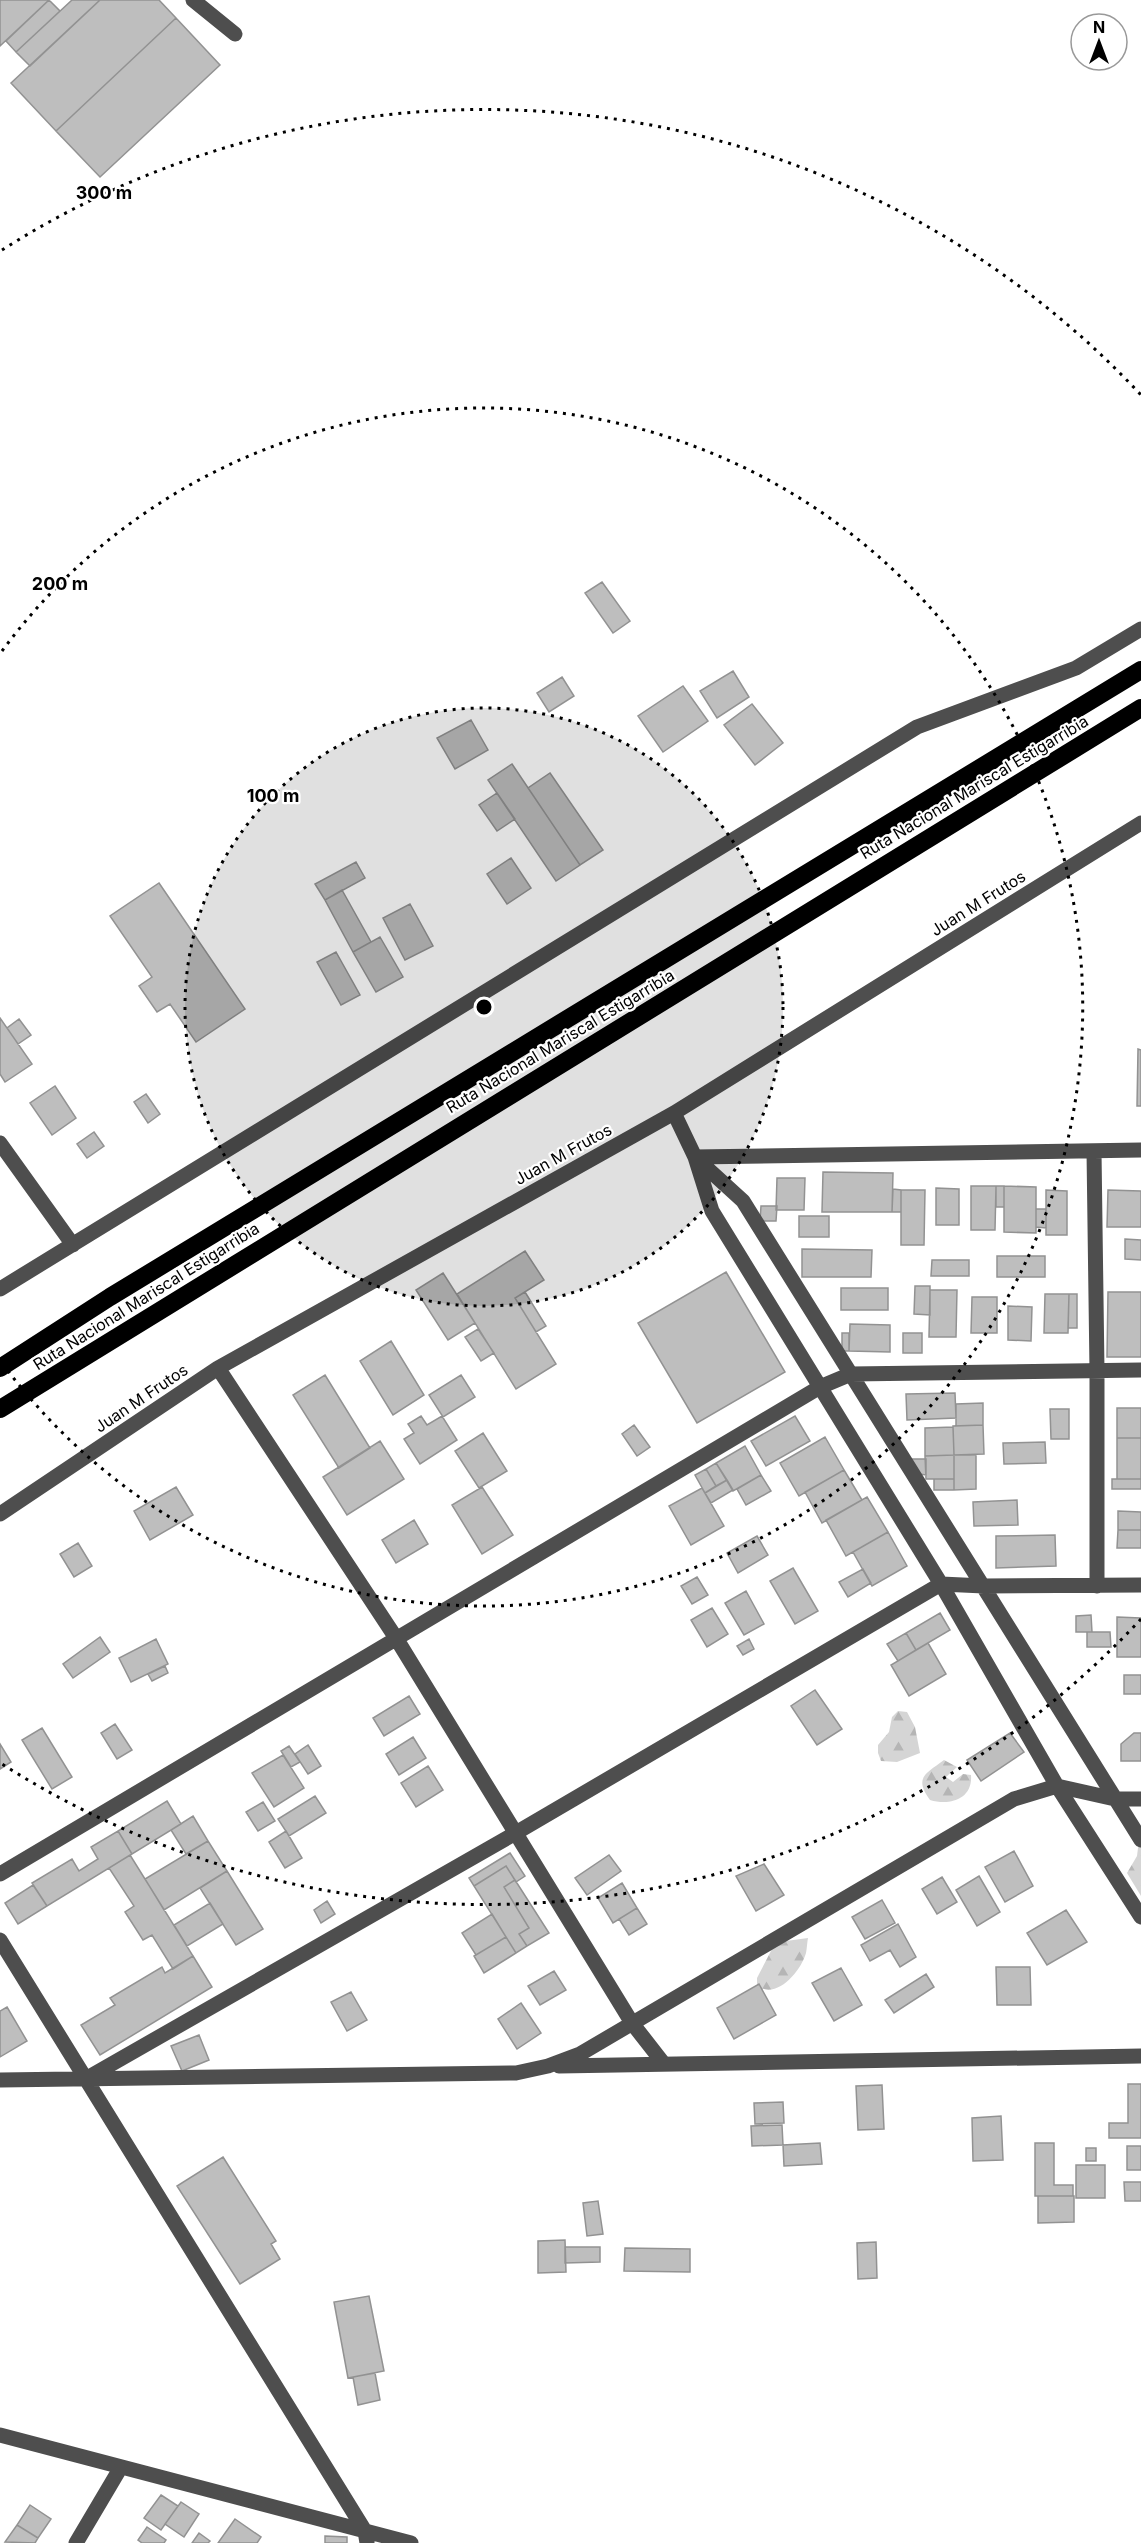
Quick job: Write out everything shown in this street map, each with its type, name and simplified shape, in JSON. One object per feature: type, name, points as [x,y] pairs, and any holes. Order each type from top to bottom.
[{"type":"highway","name":"Ruta Nacional Mariscal Estigarribia","points":[[0,1368],[110,1296],[1141,670]]},
{"type":"highway","name":"Ruta Nacional Mariscal Estigarribia","points":[[0,1409],[1141,708]]},
{"type":"street","points":[[193,0],[235,34]]},
{"type":"street","points":[[0,1289],[917,727],[1076,668],[1141,629]]},
{"type":"street","name":"Juan M Frutos","points":[[0,1514],[218,1368],[674,1113],[1141,823]]},
{"type":"street","points":[[674,1113],[695,1157],[712,1211],[941,1584],[1057,1786],[1141,1917]]},
{"type":"street","points":[[0,1143],[73,1245]]},
{"type":"street","points":[[695,1157],[1141,1150]]},
{"type":"street","points":[[1094,1151],[1097,1586]]},
{"type":"street","points":[[695,1157],[743,1201],[1141,1840]]},
{"type":"street","points":[[218,1368],[396,1638],[514,1834],[632,2023],[664,2064]]},
{"type":"street","points":[[0,1874],[820,1387],[852,1374],[1141,1370]]},
{"type":"street","points":[[87,2078],[514,1834],[941,1584],[1141,1585]]},
{"type":"street","points":[[548,2067],[580,2054],[1014,1798],[1057,1786],[1115,1799],[1141,1799]]},
{"type":"street","points":[[0,1940],[87,2078],[366,2537]]},
{"type":"street","points":[[0,2080],[516,2073],[548,2067],[1141,2056]]},
{"type":"street","points":[[0,2435],[366,2537],[411,2543]]},
{"type":"street","points":[[76,2543],[121,2467]]},
{"type":"green space","points":[[898,1711],[907,1712],[915,1727],[920,1753],[897,1762],[881,1761],[878,1745],[889,1732],[892,1717]]},
{"type":"green space","points":[[944,1760],[957,1767],[946,1777],[953,1782],[963,1774],[971,1775],[971,1783],[959,1799],[938,1802],[930,1800],[922,1781],[928,1772]]},
{"type":"green space","points":[[1141,1838],[1141,1896],[1127,1873],[1137,1856]]},
{"type":"green space","points":[[808,1938],[803,1960],[787,1982],[772,1989],[757,1986],[757,1978],[772,1949],[786,1941]]},
{"type":"building","points":[[0,0],[49,0],[0,46]]},
{"type":"building","points":[[49,0],[60,11],[16,52],[6,41]]},
{"type":"building","points":[[72,0],[100,0],[30,66],[16,52]]},
{"type":"building","points":[[100,0],[159,0],[176,18],[56,131],[11,83]]},
{"type":"building","points":[[176,18],[220,65],[100,177],[56,131]]},
{"type":"building","points":[[602,582],[630,621],[613,633],[585,593]]},
{"type":"building","points":[[733,671],[749,697],[717,718],[700,691]]},
{"type":"building","points":[[562,677],[574,696],[549,712],[537,693]]},
{"type":"building","points":[[683,686],[708,721],[663,752],[638,716]]},
{"type":"building","points":[[752,704],[783,743],[755,765],[724,725]]},
{"type":"building","points":[[471,720],[488,750],[455,769],[437,738]]},
{"type":"building","points":[[512,764],[580,865],[556,881],[488,780]]},
{"type":"building","points":[[550,773],[603,850],[580,865],[528,788]]},
{"type":"building","points":[[497,793],[515,819],[497,831],[479,805]]},
{"type":"building","points":[[511,858],[531,888],[507,904],[487,874]]},
{"type":"building","points":[[356,862],[365,878],[325,900],[315,884]]},
{"type":"building","points":[[159,883],[245,1009],[196,1042],[170,1004],[157,1012],[139,986],[152,977],[110,916]]},
{"type":"building","points":[[342,890],[371,942],[353,952],[325,900]]},
{"type":"building","points":[[410,904],[433,946],[405,960],[383,918]]},
{"type":"building","points":[[380,937],[403,977],[376,992],[353,952]]},
{"type":"building","points":[[336,952],[360,995],[341,1005],[317,962]]},
{"type":"building","points":[[0,1018],[32,1064],[5,1082],[0,1074]]},
{"type":"building","points":[[19,1019],[31,1035],[18,1044],[7,1028]]},
{"type":"building","points":[[1138,1049],[1141,1050],[1141,1106],[1137,1106]]},
{"type":"building","points":[[55,1086],[76,1118],[52,1135],[30,1103]]},
{"type":"building","points":[[146,1094],[160,1114],[148,1123],[134,1102]]},
{"type":"building","points":[[94,1132],[104,1146],[87,1158],[77,1144]]},
{"type":"building","points":[[823,1172],[893,1173],[892,1212],[822,1212]]},
{"type":"building","points":[[777,1178],[805,1178],[804,1210],[776,1210]]},
{"type":"building","points":[[971,1186],[996,1186],[995,1230],[971,1230]]},
{"type":"building","points":[[996,1186],[1004,1186],[1004,1207],[996,1207]]},
{"type":"building","points":[[1004,1186],[1036,1187],[1036,1233],[1004,1232]]},
{"type":"building","points":[[936,1188],[959,1189],[959,1225],[936,1225]]},
{"type":"building","points":[[893,1189],[901,1190],[901,1212],[892,1212]]},
{"type":"building","points":[[901,1190],[925,1190],[924,1245],[901,1245]]},
{"type":"building","points":[[1046,1190],[1067,1191],[1067,1235],[1046,1235]]},
{"type":"building","points":[[1108,1190],[1141,1191],[1141,1227],[1107,1227]]},
{"type":"building","points":[[761,1206],[777,1206],[776,1221],[760,1221]]},
{"type":"building","points":[[1036,1209],[1046,1209],[1046,1228],[1036,1227]]},
{"type":"building","points":[[799,1216],[829,1216],[829,1237],[799,1237]]},
{"type":"building","points":[[1125,1239],[1141,1240],[1141,1260],[1125,1259]]},
{"type":"building","points":[[802,1249],[872,1250],[871,1277],[802,1277]]},
{"type":"building","points":[[525,1251],[544,1280],[515,1298],[556,1364],[516,1389],[457,1294]]},
{"type":"building","points":[[997,1256],[1045,1256],[1045,1277],[997,1277]]},
{"type":"building","points":[[932,1260],[969,1260],[969,1276],[931,1276]]},
{"type":"building","points":[[726,1272],[785,1372],[697,1423],[638,1323]]},
{"type":"building","points":[[443,1273],[475,1323],[448,1340],[416,1290]]},
{"type":"building","points":[[915,1286],[930,1286],[930,1315],[914,1314]]},
{"type":"building","points":[[841,1288],[888,1288],[888,1310],[841,1310]]},
{"type":"building","points":[[930,1290],[957,1290],[956,1337],[929,1337]]},
{"type":"building","points":[[525,1292],[546,1326],[536,1332],[515,1298]]},
{"type":"building","points":[[1108,1292],[1141,1292],[1141,1357],[1107,1357]]},
{"type":"building","points":[[1045,1294],[1069,1294],[1068,1333],[1044,1333]]},
{"type":"building","points":[[1069,1294],[1077,1294],[1077,1328],[1068,1328]]},
{"type":"building","points":[[972,1297],[997,1297],[997,1333],[971,1333]]},
{"type":"building","points":[[1008,1306],[1032,1307],[1031,1341],[1008,1340]]},
{"type":"building","points":[[850,1324],[890,1325],[890,1352],[849,1351]]},
{"type":"building","points":[[478,1329],[494,1353],[481,1361],[465,1337]]},
{"type":"building","points":[[842,1333],[849,1333],[849,1351],[842,1351]]},
{"type":"building","points":[[903,1333],[922,1333],[922,1353],[903,1353]]},
{"type":"building","points":[[391,1341],[424,1395],[393,1415],[360,1361]]},
{"type":"building","points":[[325,1375],[370,1448],[339,1468],[293,1395]]},
{"type":"building","points":[[461,1375],[475,1397],[443,1417],[429,1395]]},
{"type":"building","points":[[955,1393],[956,1418],[907,1420],[906,1394]]},
{"type":"building","points":[[983,1403],[983,1425],[956,1426],[956,1404]]},
{"type":"building","points":[[1117,1408],[1141,1408],[1141,1438],[1117,1438]]},
{"type":"building","points":[[1050,1409],[1069,1409],[1069,1439],[1051,1439]]},
{"type":"building","points":[[421,1416],[427,1425],[442,1416],[457,1440],[420,1464],[404,1439],[414,1433],[408,1424]]},
{"type":"building","points":[[795,1416],[810,1441],[766,1466],[751,1441]]},
{"type":"building","points":[[634,1425],[650,1447],[637,1456],[622,1434]]},
{"type":"building","points":[[983,1425],[984,1454],[954,1455],[953,1426]]},
{"type":"building","points":[[953,1427],[954,1455],[925,1456],[925,1428]]},
{"type":"building","points":[[483,1433],[507,1471],[479,1488],[455,1451]]},
{"type":"building","points":[[825,1437],[844,1470],[799,1496],[780,1463]]},
{"type":"building","points":[[1117,1438],[1141,1438],[1141,1479],[1117,1479]]},
{"type":"building","points":[[380,1441],[404,1479],[347,1515],[323,1477]]},
{"type":"building","points":[[1045,1442],[1046,1463],[1004,1464],[1003,1443]]},
{"type":"building","points":[[745,1446],[761,1475],[733,1491],[716,1463]]},
{"type":"building","points":[[954,1455],[954,1479],[926,1479],[925,1456]]},
{"type":"building","points":[[954,1455],[976,1455],[976,1489],[954,1490]]},
{"type":"building","points":[[910,1459],[926,1459],[926,1475],[919,1474]]},
{"type":"building","points":[[716,1463],[727,1480],[716,1486],[706,1469]]},
{"type":"building","points":[[706,1469],[716,1486],[705,1493],[695,1475]]},
{"type":"building","points":[[844,1470],[862,1500],[822,1523],[805,1492]]},
{"type":"building","points":[[761,1475],[771,1491],[746,1505],[737,1489]]},
{"type":"building","points":[[934,1479],[954,1479],[954,1490],[934,1490]]},
{"type":"building","points":[[1112,1479],[1141,1479],[1141,1489],[1112,1489]]},
{"type":"building","points":[[727,1480],[733,1490],[711,1503],[705,1493]]},
{"type":"building","points":[[176,1487],[193,1515],[150,1540],[134,1511]]},
{"type":"building","points":[[482,1487],[513,1535],[482,1554],[452,1505]]},
{"type":"building","points":[[702,1488],[724,1526],[691,1545],[669,1506]]},
{"type":"building","points":[[867,1497],[888,1532],[846,1556],[826,1520]]},
{"type":"building","points":[[1017,1500],[1018,1525],[974,1526],[973,1502]]},
{"type":"building","points":[[1118,1511],[1141,1512],[1141,1530],[1118,1530]]},
{"type":"building","points":[[414,1520],[428,1544],[396,1563],[382,1540]]},
{"type":"building","points":[[1118,1530],[1141,1530],[1141,1548],[1117,1548]]},
{"type":"building","points":[[888,1532],[907,1566],[872,1586],[853,1552]]},
{"type":"building","points":[[1055,1535],[1056,1566],[996,1568],[996,1536]]},
{"type":"building","points":[[757,1536],[768,1555],[738,1573],[727,1553]]},
{"type":"building","points":[[78,1543],[92,1566],[74,1577],[60,1554]]},
{"type":"building","points":[[793,1568],[818,1611],[795,1624],[770,1581]]},
{"type":"building","points":[[863,1569],[871,1583],[848,1597],[839,1582]]},
{"type":"building","points":[[697,1577],[708,1595],[692,1604],[681,1586]]},
{"type":"building","points":[[746,1591],[764,1624],[744,1635],[725,1603]]},
{"type":"building","points":[[712,1608],[728,1634],[707,1647],[691,1620]]},
{"type":"building","points":[[940,1613],[950,1630],[916,1650],[906,1633]]},
{"type":"building","points":[[1091,1615],[1092,1632],[1076,1632],[1076,1616]]},
{"type":"building","points":[[1117,1617],[1141,1618],[1141,1657],[1117,1657]]},
{"type":"building","points":[[1087,1632],[1110,1632],[1111,1647],[1087,1647]]},
{"type":"building","points":[[906,1633],[916,1650],[898,1661],[887,1644]]},
{"type":"building","points":[[100,1637],[110,1652],[73,1678],[63,1664]]},
{"type":"building","points":[[156,1639],[168,1664],[131,1682],[119,1658]]},
{"type":"building","points":[[749,1639],[754,1649],[743,1655],[737,1646]]},
{"type":"building","points":[[928,1643],[946,1674],[909,1696],[891,1665]]},
{"type":"building","points":[[165,1666],[168,1673],[152,1681],[148,1674]]},
{"type":"building","points":[[1124,1675],[1141,1675],[1141,1694],[1124,1694]]},
{"type":"building","points":[[815,1690],[842,1729],[817,1745],[791,1706]]},
{"type":"building","points":[[409,1696],[420,1714],[384,1736],[373,1718]]},
{"type":"building","points":[[115,1724],[132,1750],[117,1759],[101,1733]]},
{"type":"building","points":[[42,1728],[72,1777],[52,1789],[22,1740]]},
{"type":"building","points":[[1010,1733],[1024,1752],[981,1781],[967,1760]]},
{"type":"building","points":[[1134,1733],[1141,1733],[1141,1761],[1121,1761],[1121,1744]]},
{"type":"building","points":[[413,1737],[426,1758],[399,1775],[386,1754]]},
{"type":"building","points":[[0,1744],[11,1762],[0,1769]]},
{"type":"building","points":[[308,1745],[321,1766],[308,1774],[295,1754]]},
{"type":"building","points":[[289,1746],[300,1762],[291,1767],[281,1751]]},
{"type":"building","points":[[283,1755],[304,1788],[274,1807],[252,1773]]},
{"type":"building","points":[[428,1766],[443,1790],[416,1807],[401,1783]]},
{"type":"building","points":[[315,1796],[326,1813],[289,1836],[278,1819]]},
{"type":"building","points":[[167,1801],[181,1824],[132,1854],[118,1831]]},
{"type":"building","points":[[263,1802],[275,1821],[258,1831],[246,1812]]},
{"type":"building","points":[[193,1816],[208,1841],[186,1854],[171,1830]]},
{"type":"building","points":[[118,1831],[132,1854],[47,1906],[32,1883],[72,1859],[79,1871],[98,1859],[91,1847]]},
{"type":"building","points":[[286,1831],[302,1858],[285,1868],[269,1842]]},
{"type":"building","points":[[208,1841],[227,1871],[164,1910],[145,1879]]},
{"type":"building","points":[[1014,1851],[1033,1886],[1005,1902],[985,1867]]},
{"type":"building","points":[[510,1853],[525,1876],[516,1882],[506,1866],[474,1886],[469,1878]]},
{"type":"building","points":[[130,1855],[193,1956],[173,1969],[152,1935],[143,1940],[125,1912],[134,1906],[109,1868]]},
{"type":"building","points":[[609,1855],[621,1871],[587,1895],[575,1878]]},
{"type":"building","points":[[764,1864],[784,1895],[756,1911],[736,1876]]},
{"type":"building","points":[[506,1866],[515,1880],[504,1887],[529,1928],[519,1934],[527,1946],[516,1953],[474,1886]]},
{"type":"building","points":[[227,1871],[263,1929],[236,1945],[200,1888]]},
{"type":"building","points":[[979,1876],[1000,1912],[977,1926],[956,1890]]},
{"type":"building","points":[[942,1877],[957,1902],[937,1914],[922,1889]]},
{"type":"building","points":[[515,1880],[549,1933],[527,1946],[519,1934],[529,1928],[504,1887]]},
{"type":"building","points":[[622,1883],[637,1908],[613,1923],[598,1898]]},
{"type":"building","points":[[33,1885],[47,1906],[18,1924],[5,1903]]},
{"type":"building","points":[[882,1900],[895,1923],[865,1939],[852,1917]]},
{"type":"building","points":[[327,1901],[335,1914],[321,1923],[314,1910]]},
{"type":"building","points":[[210,1903],[223,1924],[187,1946],[174,1925]]},
{"type":"building","points":[[637,1908],[647,1924],[629,1935],[619,1919]]},
{"type":"building","points":[[1066,1910],[1087,1942],[1047,1965],[1027,1933]]},
{"type":"building","points":[[492,1914],[506,1937],[476,1955],[462,1933]]},
{"type":"building","points":[[898,1924],[916,1957],[900,1967],[890,1950],[870,1961],[861,1945]]},
{"type":"building","points":[[506,1937],[516,1953],[484,1973],[474,1956]]},
{"type":"building","points":[[193,1956],[212,1987],[100,2055],[81,2025],[115,2005],[110,1998],[162,1967],[165,1973]]},
{"type":"building","points":[[996,1967],[1030,1967],[1031,2005],[997,2005]]},
{"type":"building","points":[[841,1968],[862,2005],[834,2021],[812,1983]]},
{"type":"building","points":[[554,1971],[566,1990],[540,2005],[528,1986]]},
{"type":"building","points":[[926,1974],[934,1987],[894,2013],[885,2000]]},
{"type":"building","points":[[759,1984],[776,2015],[734,2039],[717,2008]]},
{"type":"building","points":[[351,1992],[367,2020],[347,2031],[331,2002]]},
{"type":"building","points":[[521,2003],[541,2033],[517,2049],[498,2019]]},
{"type":"building","points":[[7,2007],[27,2041],[0,2057],[0,2011]]},
{"type":"building","points":[[199,2035],[209,2060],[182,2071],[171,2046]]},
{"type":"building","points":[[1128,2084],[1141,2084],[1141,2138],[1109,2138],[1109,2123],[1128,2123]]},
{"type":"building","points":[[882,2085],[884,2129],[858,2130],[856,2086]]},
{"type":"building","points":[[783,2102],[784,2123],[755,2124],[754,2103]]},
{"type":"building","points":[[1001,2116],[1003,2160],[973,2161],[972,2118]]},
{"type":"building","points":[[782,2125],[783,2145],[752,2146],[751,2126]]},
{"type":"building","points":[[820,2143],[822,2164],[784,2166],[783,2145]]},
{"type":"building","points":[[1035,2143],[1054,2143],[1054,2185],[1073,2185],[1073,2196],[1035,2196]]},
{"type":"building","points":[[1127,2146],[1141,2146],[1141,2170],[1127,2170]]},
{"type":"building","points":[[1086,2148],[1096,2148],[1096,2161],[1086,2161]]},
{"type":"building","points":[[223,2157],[276,2241],[271,2244],[280,2259],[240,2284],[177,2186]]},
{"type":"building","points":[[1076,2165],[1105,2165],[1105,2198],[1076,2198]]},
{"type":"building","points":[[1124,2182],[1141,2182],[1141,2201],[1125,2201]]},
{"type":"building","points":[[1038,2196],[1074,2196],[1074,2222],[1038,2223]]},
{"type":"building","points":[[598,2201],[603,2234],[587,2236],[583,2203]]},
{"type":"building","points":[[565,2240],[566,2272],[538,2273],[538,2241]]},
{"type":"building","points":[[876,2242],[877,2278],[858,2279],[857,2243]]},
{"type":"building","points":[[565,2247],[600,2247],[600,2262],[565,2263]]},
{"type":"building","points":[[625,2248],[690,2249],[690,2272],[624,2271]]},
{"type":"building","points":[[369,2296],[384,2371],[348,2378],[334,2302]]},
{"type":"building","points":[[375,2373],[380,2400],[358,2405],[353,2377]]},
{"type":"building","points":[[161,2495],[178,2506],[161,2530],[144,2518]]},
{"type":"building","points":[[181,2502],[199,2514],[184,2537],[165,2524]]},
{"type":"building","points":[[30,2505],[51,2519],[38,2538],[17,2525]]},
{"type":"building","points":[[235,2519],[261,2537],[257,2543],[218,2543]]},
{"type":"building","points":[[17,2525],[38,2538],[35,2543],[5,2542]]},
{"type":"building","points":[[147,2527],[166,2540],[164,2543],[142,2543],[138,2540]]},
{"type":"building","points":[[199,2533],[210,2541],[192,2543]]},
{"type":"building","points":[[325,2536],[347,2537],[347,2543],[325,2543]]}]
